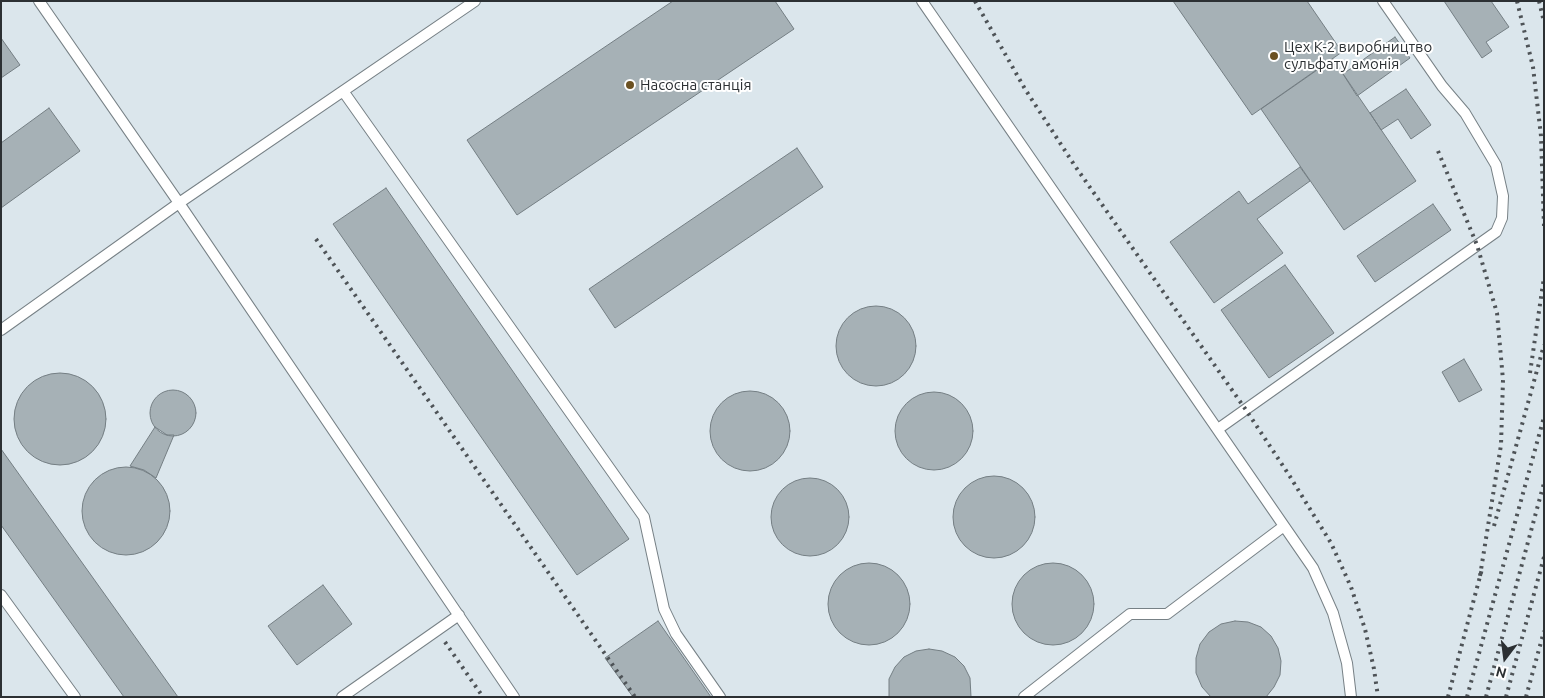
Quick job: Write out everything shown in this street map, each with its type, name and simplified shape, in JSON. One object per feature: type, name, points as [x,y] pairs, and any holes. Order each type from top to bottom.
[{"type":"lane","points":[[39,1],[180,204],[514,697]]},
{"type":"lane","points":[[1,330],[343,90],[475,1]]},
{"type":"lane","points":[[922,1],[1312,568],[1333,613],[1347,663],[1352,697]]},
{"type":"lane","points":[[1218,429],[1496,232],[1502,218],[1503,196],[1496,164],[1465,113],[1442,86],[1383,1]]},
{"type":"lane","points":[[343,90],[644,517],[664,609],[676,634],[720,697]]},
{"type":"lane","points":[[1024,697],[1130,614],[1167,614],[1284,526]]},
{"type":"lane","points":[[1,595],[75,697]]},
{"type":"lane","points":[[342,697],[459,615]]},
{"type":"building","name":"Насосна станція","points":[[673,1],[775,1],[794,29],[517,215],[467,140]]},
{"type":"building","name":"Цех К-2 виробництво сульфату амонія","points":[[1173,1],[1307,1],[1342,52],[1252,115]]},
{"type":"building","points":[[1444,1],[1491,1],[1509,27],[1486,42],[1492,51],[1482,58]]},
{"type":"building","points":[[1395,37],[1410,58],[1357,96],[1343,74]]},
{"type":"building","points":[[1,38],[20,65],[1,78]]},
{"type":"building","points":[[1333,59],[1416,181],[1344,230],[1261,109]]},
{"type":"building","points":[[1406,89],[1431,125],[1411,139],[1398,119],[1381,130],[1370,113]]},
{"type":"building","points":[[49,108],[80,151],[1,208],[1,143]]},
{"type":"building","points":[[797,148],[823,187],[615,328],[589,289]]},
{"type":"building","points":[[1300,167],[1310,181],[1257,219],[1283,253],[1214,303],[1170,242],[1239,191],[1248,204]]},
{"type":"building","points":[[386,188],[629,539],[577,575],[333,224]]},
{"type":"building","points":[[1433,204],[1451,230],[1375,282],[1357,256]]},
{"type":"building","points":[[1285,265],[1334,333],[1269,378],[1221,310]]},
{"type":"building","points":[[876,306],[891,309],[904,318],[913,331],[916,346],[913,361],[904,374],[891,383],[876,386],[861,383],[848,374],[839,361],[836,346],[839,331],[848,318],[861,309]]},
{"type":"building","points":[[1464,359],[1482,390],[1459,402],[1442,372]]},
{"type":"building","points":[[60,373],[77,377],[92,387],[102,402],[106,419],[102,436],[92,451],[77,461],[60,465],[43,461],[28,451],[18,436],[14,419],[18,402],[28,387],[43,377]]},
{"type":"building","points":[[173,390],[186,394],[192,400],[196,413],[192,426],[186,432],[173,436],[160,432],[154,426],[150,413],[154,400],[160,394]]},
{"type":"building","points":[[750,391],[765,394],[778,403],[787,416],[790,431],[787,446],[778,459],[765,468],[750,471],[735,468],[722,459],[713,446],[710,431],[713,416],[722,403],[735,394]]},
{"type":"building","points":[[934,392],[949,395],[961,404],[970,416],[973,431],[970,446],[961,458],[949,467],[934,470],[919,467],[907,458],[898,446],[895,431],[898,416],[907,404],[919,395]]},
{"type":"building","points":[[155,427],[167,435],[174,435],[156,478],[144,470],[130,466]]},
{"type":"building","points":[[1,449],[178,697],[124,697],[1,525]]},
{"type":"building","points":[[126,467],[143,470],[157,480],[167,494],[170,511],[167,528],[157,542],[143,552],[126,555],[109,552],[95,542],[85,528],[82,511],[85,494],[95,480],[109,470]]},
{"type":"building","points":[[986,476],[1002,476],[1017,483],[1028,494],[1035,509],[1032,533],[1023,546],[1002,558],[986,558],[971,551],[960,540],[953,525],[953,509],[960,494],[971,483]]},
{"type":"building","points":[[802,478],[818,478],[832,484],[843,495],[849,509],[849,525],[843,539],[832,550],[818,556],[802,556],[788,550],[777,539],[771,525],[771,509],[777,495],[788,484]]},
{"type":"building","points":[[861,563],[877,563],[892,570],[903,581],[910,596],[907,620],[898,633],[877,645],[861,645],[846,638],[835,627],[828,612],[828,596],[835,581],[846,570]]},
{"type":"building","points":[[1053,563],[1069,566],[1082,575],[1091,588],[1094,604],[1091,620],[1082,633],[1069,642],[1053,645],[1037,642],[1024,633],[1015,620],[1012,604],[1015,588],[1024,575],[1037,566]]},
{"type":"building","points":[[323,585],[352,624],[297,665],[268,626]]},
{"type":"building","points":[[658,621],[711,697],[633,697],[605,658]]},
{"type":"building","points":[[1235,621],[1248,622],[1261,627],[1271,636],[1278,648],[1281,661],[1280,675],[1266,697],[1211,697],[1202,687],[1196,673],[1196,658],[1200,644],[1209,632],[1221,624]]},
{"type":"building","points":[[929,649],[942,651],[955,657],[964,666],[970,678],[971,697],[889,697],[889,679],[895,667],[904,657],[916,651]]},
{"type":"railway","points":[[975,1],[1025,89],[1075,166],[1246,410],[1331,543],[1351,587],[1365,629],[1378,697]]},
{"type":"railway","points":[[1517,1],[1533,67],[1541,136],[1544,226]]},
{"type":"railway","points":[[1539,1],[1544,22]]},
{"type":"railway","points":[[1438,151],[1477,245],[1497,313],[1503,380],[1501,445],[1480,576]]},
{"type":"railway","points":[[316,239],[635,697]]},
{"type":"railway","points":[[1530,373],[1544,277]]},
{"type":"railway","points":[[1494,526],[1544,345]]},
{"type":"railway","points":[[1467,697],[1544,417]]},
{"type":"railway","points":[[1486,697],[1544,483]]},
{"type":"railway","points":[[1506,697],[1544,557]]},
{"type":"railway","points":[[1448,697],[1482,569]]},
{"type":"railway","points":[[1526,697],[1544,631]]},
{"type":"railway","points":[[445,642],[483,697]]},
{"type":"place","name":"Цех К-2 виробництво сульфату амонія","points":[[1274,56]]},
{"type":"place","name":"Насосна станція","points":[[630,85]]}]
